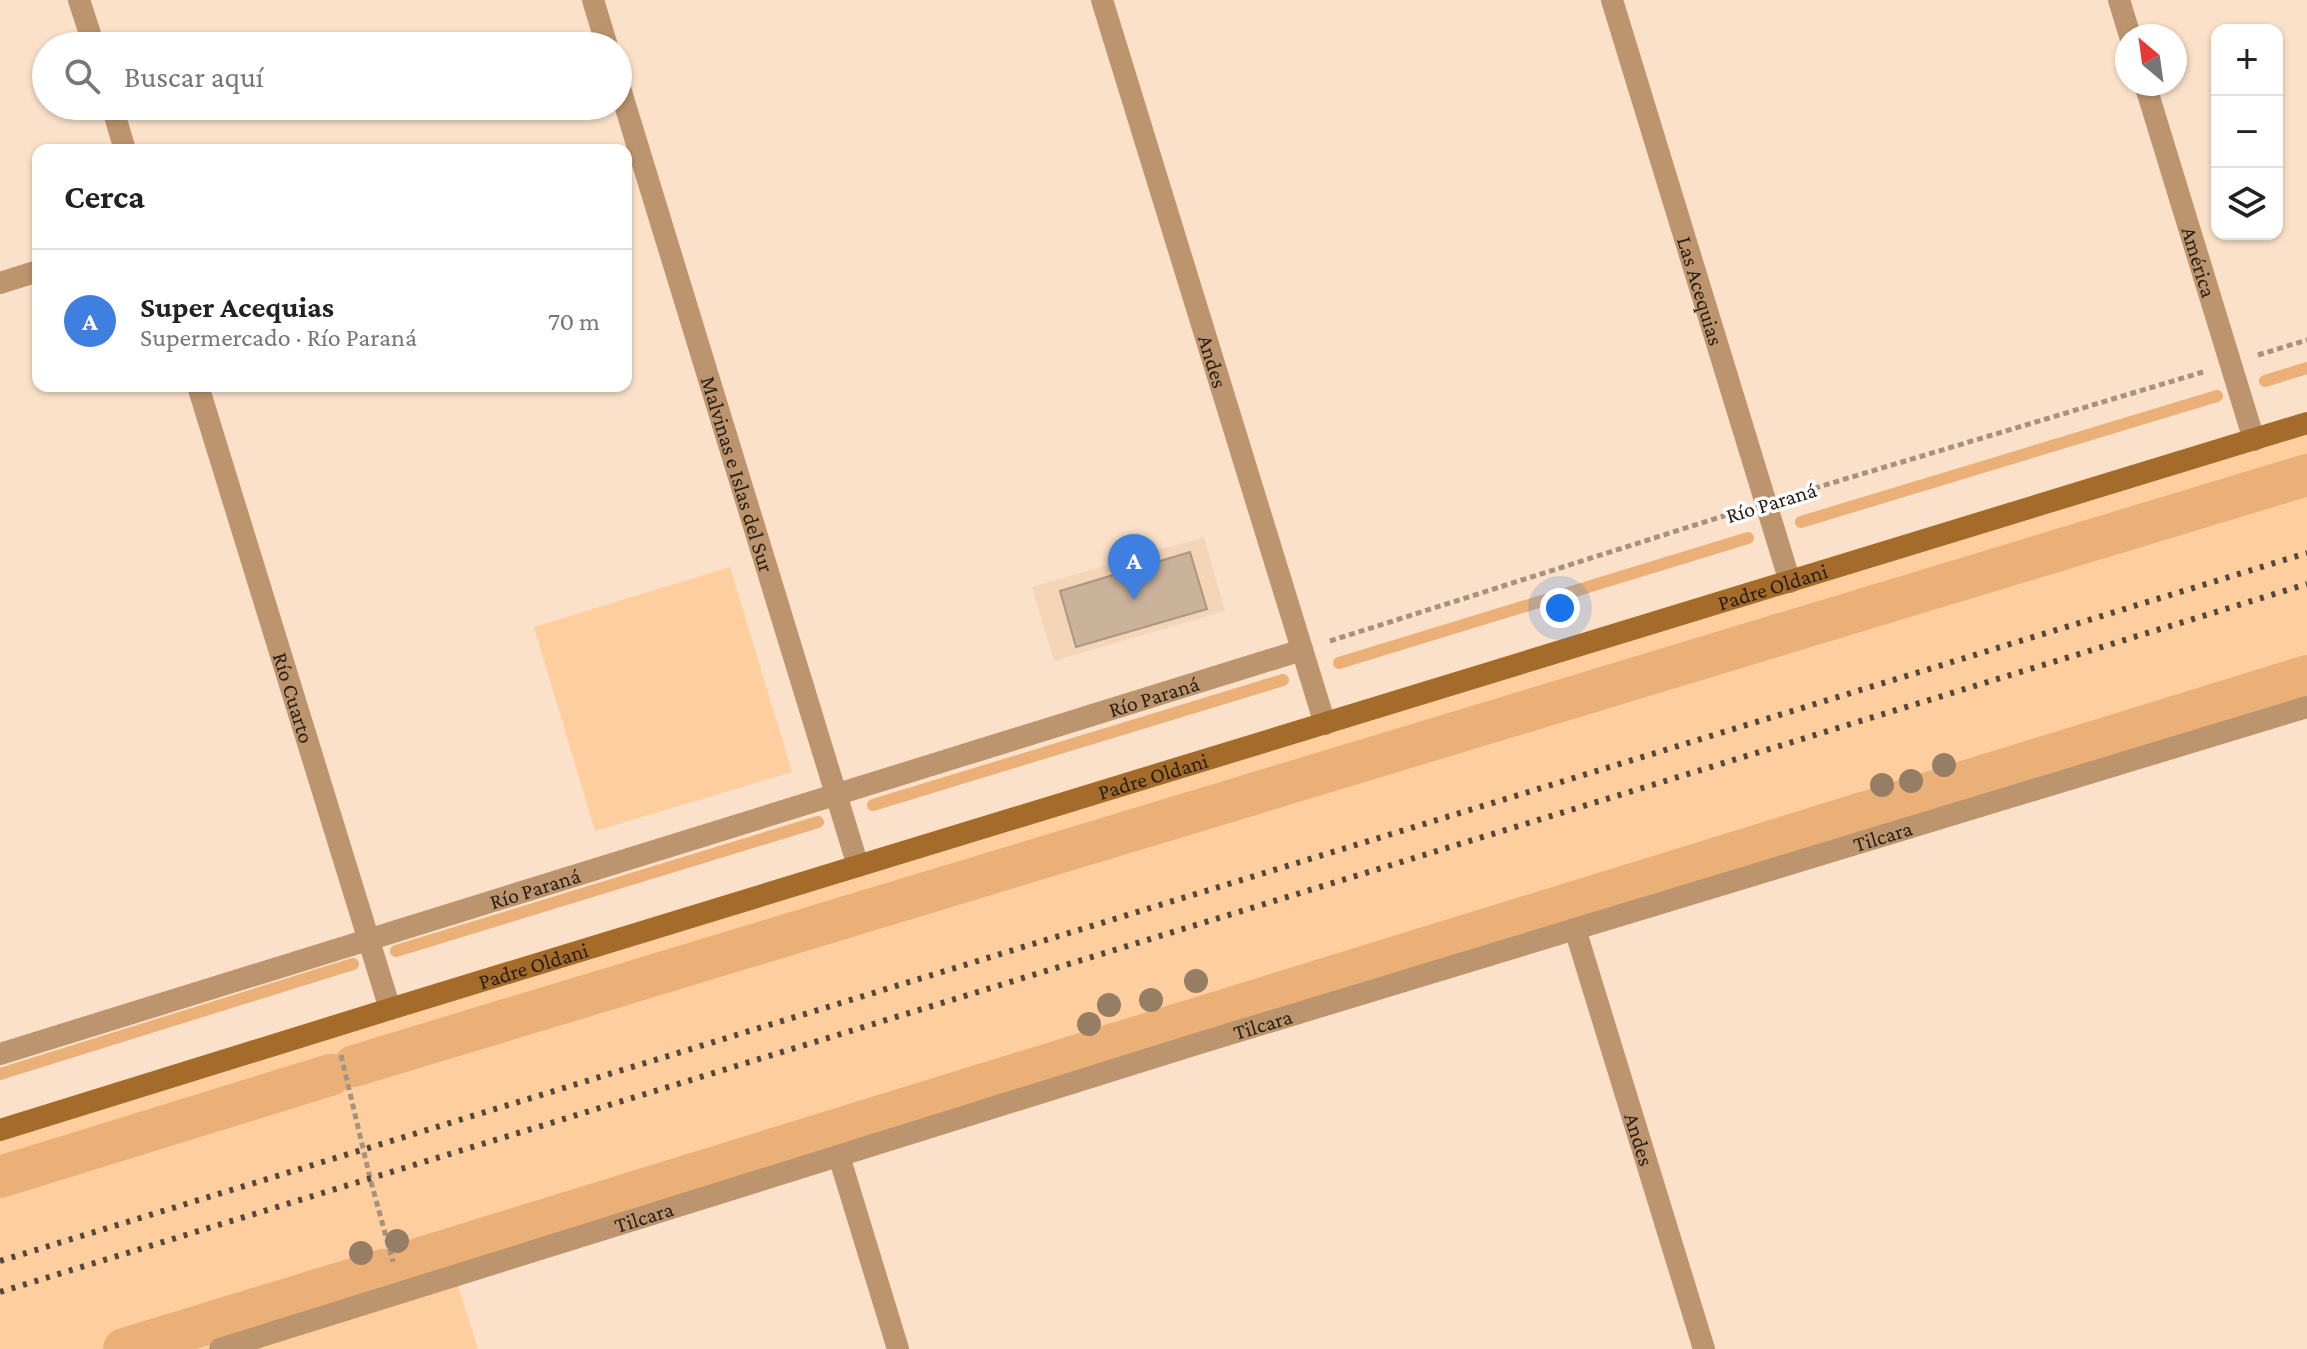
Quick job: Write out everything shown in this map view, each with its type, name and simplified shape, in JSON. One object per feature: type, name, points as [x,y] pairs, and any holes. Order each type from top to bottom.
[{"type":"main road","name":"Padre Oldani","points":[[0,1130],[2307,423]]},
{"type":"street","points":[[79,0],[89,32]]},
{"type":"street","points":[[593,0],[603,32]]},
{"type":"street","name":"Andes","points":[[1102,0],[1325,724]]},
{"type":"street","name":"Las Acequias","points":[[1612,0],[1790,582]]},
{"type":"street","points":[[2119,0],[2126,24]]},
{"type":"street","name":"América","points":[[2149,96],[2254,440]]},
{"type":"street","points":[[116,120],[123,144]]},
{"type":"street","name":"Malvinas e Islas del Sur","points":[[630,120],[858,866]]},
{"type":"street","points":[[0,283],[32,273]]},
{"type":"street","name":"Río Cuarto","points":[[200,392],[390,1009]]},
{"type":"street","name":"Río Paraná","points":[[0,1054],[1302,650]]},
{"type":"street","name":"Tilcara","points":[[220,1349],[1575,929],[2307,707]]},
{"type":"street","name":"Andes","points":[[1575,929],[1704,1349]]},
{"type":"street","points":[[839,1156],[898,1349]]},
{"type":"path","name":"Río Paraná","points":[[1302,650],[1766,503],[2307,340]]},
{"type":"path","points":[[335,1027],[370,1178],[402,1292]]},
{"type":"shaded area","points":[[2307,423],[2307,707],[455,1276],[478,1349],[0,1349],[0,1130]]},
{"type":"shaded area","points":[[1204,537],[1225,611],[1054,661],[1032,587]]},
{"type":"shaded area","points":[[730,567],[792,772],[595,831],[534,627]]},
{"type":"building","points":[[1190,552],[1207,609],[1076,647],[1060,591]]},
{"type":"waterway","points":[[2265,381],[2307,368]]},
{"type":"waterway","points":[[1801,522],[2217,396]]},
{"type":"waterway","points":[[354,1066],[2307,475]]},
{"type":"waterway","points":[[1339,663],[1748,538]]},
{"type":"waterway","points":[[405,1263],[2307,676]]},
{"type":"waterway","points":[[873,805],[1283,680]]},
{"type":"waterway","points":[[396,951],[818,822]]},
{"type":"waterway","points":[[0,1074],[353,964]]},
{"type":"waterway","points":[[0,1177],[330,1075]]},
{"type":"waterway","points":[[124,1349],[383,1270]]},
{"type":"railway","points":[[0,1261],[2307,553]]},
{"type":"railway","points":[[0,1292],[2307,584]]},
{"type":"place","name":"Super Acequias","points":[[1134,600]]}]
